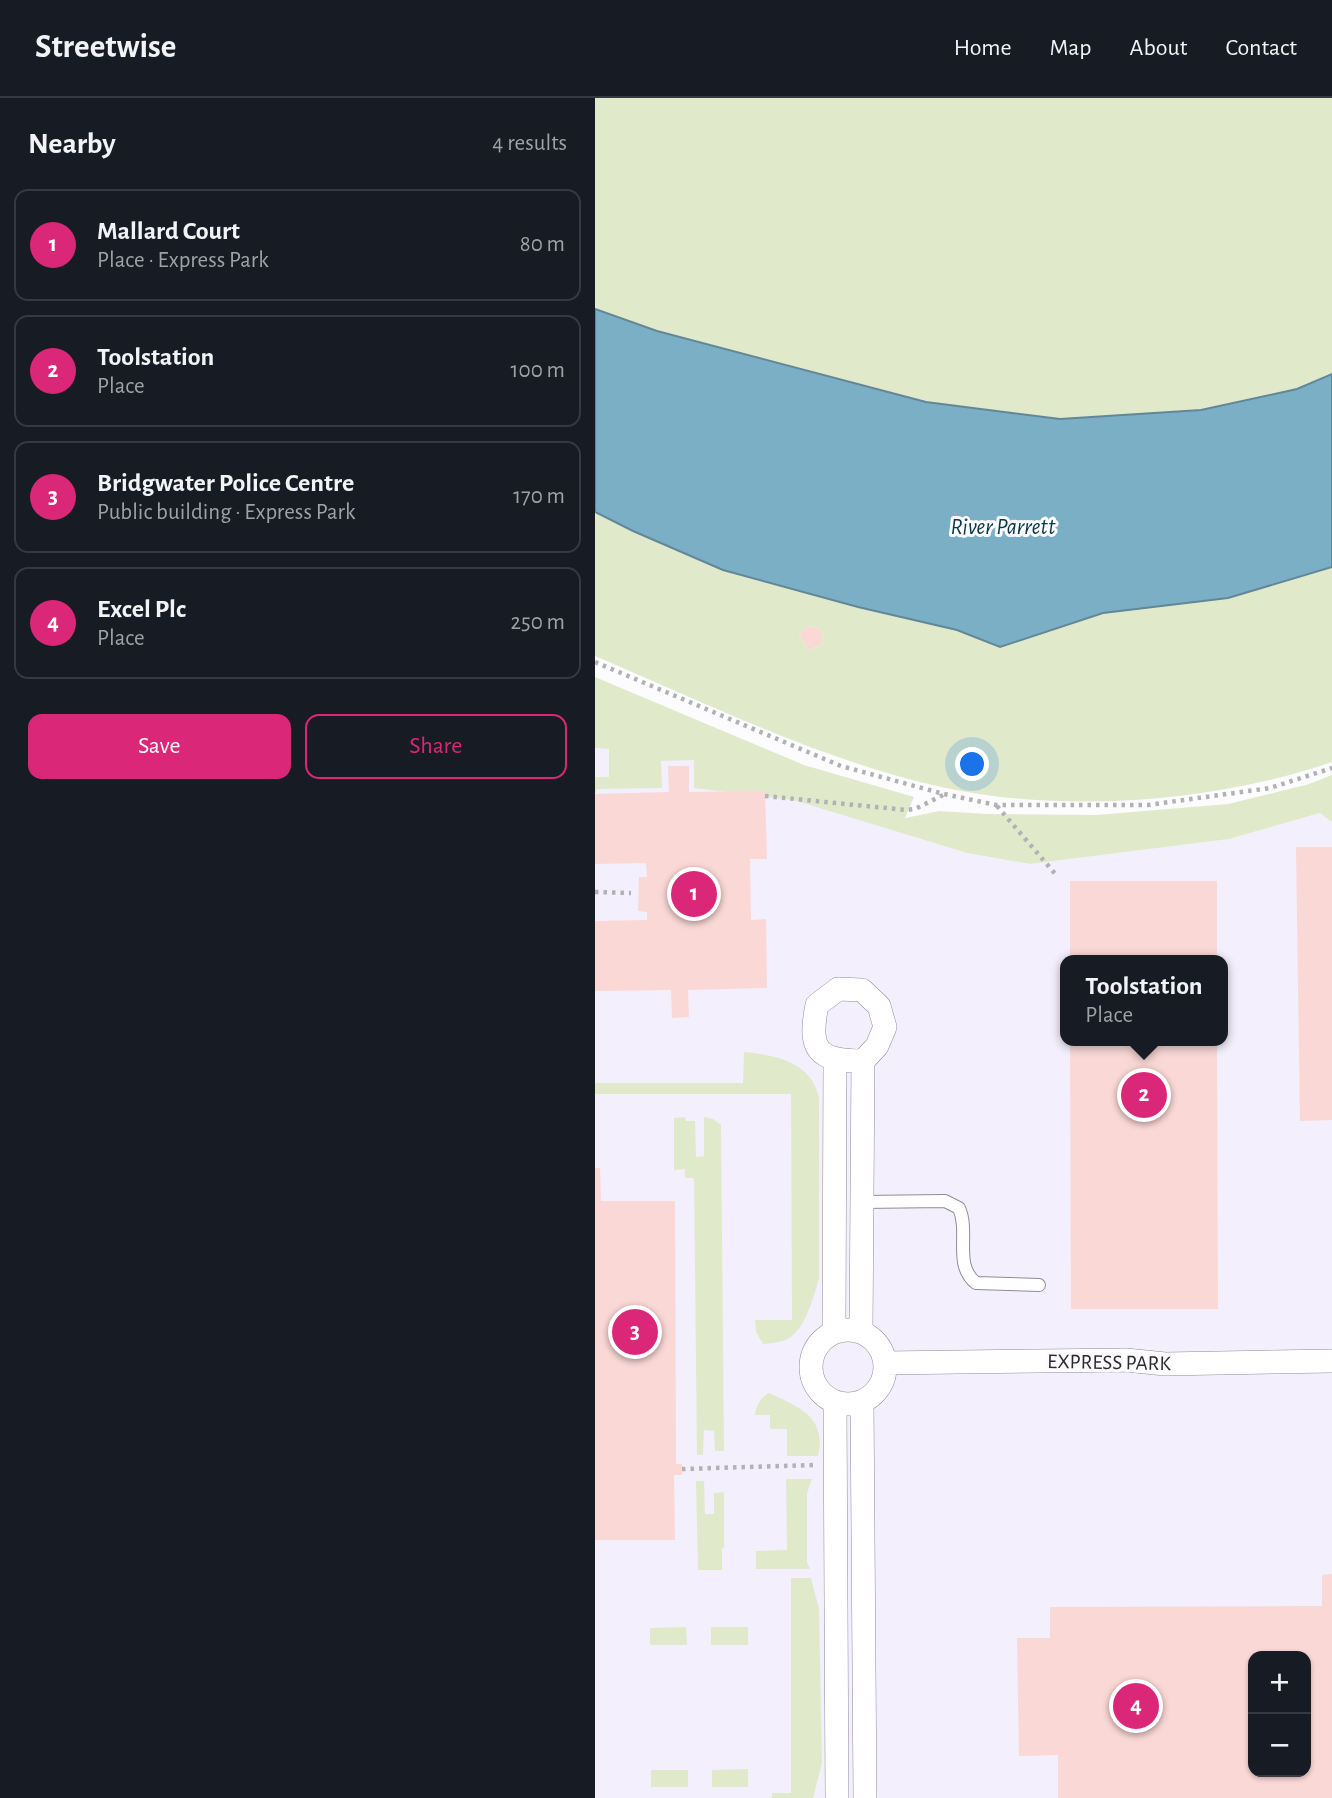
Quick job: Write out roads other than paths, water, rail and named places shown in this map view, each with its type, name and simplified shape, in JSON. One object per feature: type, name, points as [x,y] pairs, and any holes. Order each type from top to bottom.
[{"type":"street","points":[[861,1332],[863,1061],[877,1046],[885,1027],[879,1006],[862,990],[838,989],[817,1005],[812,1032],[820,1050],[835,1061],[863,1061]]},
{"type":"street","points":[[834,1332],[835,1061]]},
{"type":"street","points":[[843,1329],[861,1332],[878,1344],[885,1363],[885,1375],[880,1386],[862,1402],[835,1402],[818,1390],[811,1370],[816,1347],[834,1332],[843,1329]]},
{"type":"street","name":"EXPRESS PARK","points":[[885,1363],[1126,1360],[1165,1364],[1332,1361]]},
{"type":"street","points":[[835,1402],[837,1798]]},
{"type":"street","points":[[862,1402],[865,1798]]},
{"type":"lane","points":[[862,1202],[944,1202],[959,1208],[964,1220],[963,1267],[968,1276],[976,1283],[1039,1285]]},
{"type":"water","name":"River Parrett","points":[[595,309],[657,331],[926,402],[1060,419],[1201,410],[1297,389],[1332,374],[1332,567],[1228,598],[1103,613],[1000,647],[957,630],[858,607],[723,570],[595,512]]},
{"type":"place","name":"Mallard Court","points":[[694,894]]},
{"type":"place","name":"Toolstation","points":[[1144,1095]]},
{"type":"place","name":"Bridgwater Police Centre","points":[[635,1332]]},
{"type":"place","name":"Excel Plc","points":[[1136,1706]]}]
